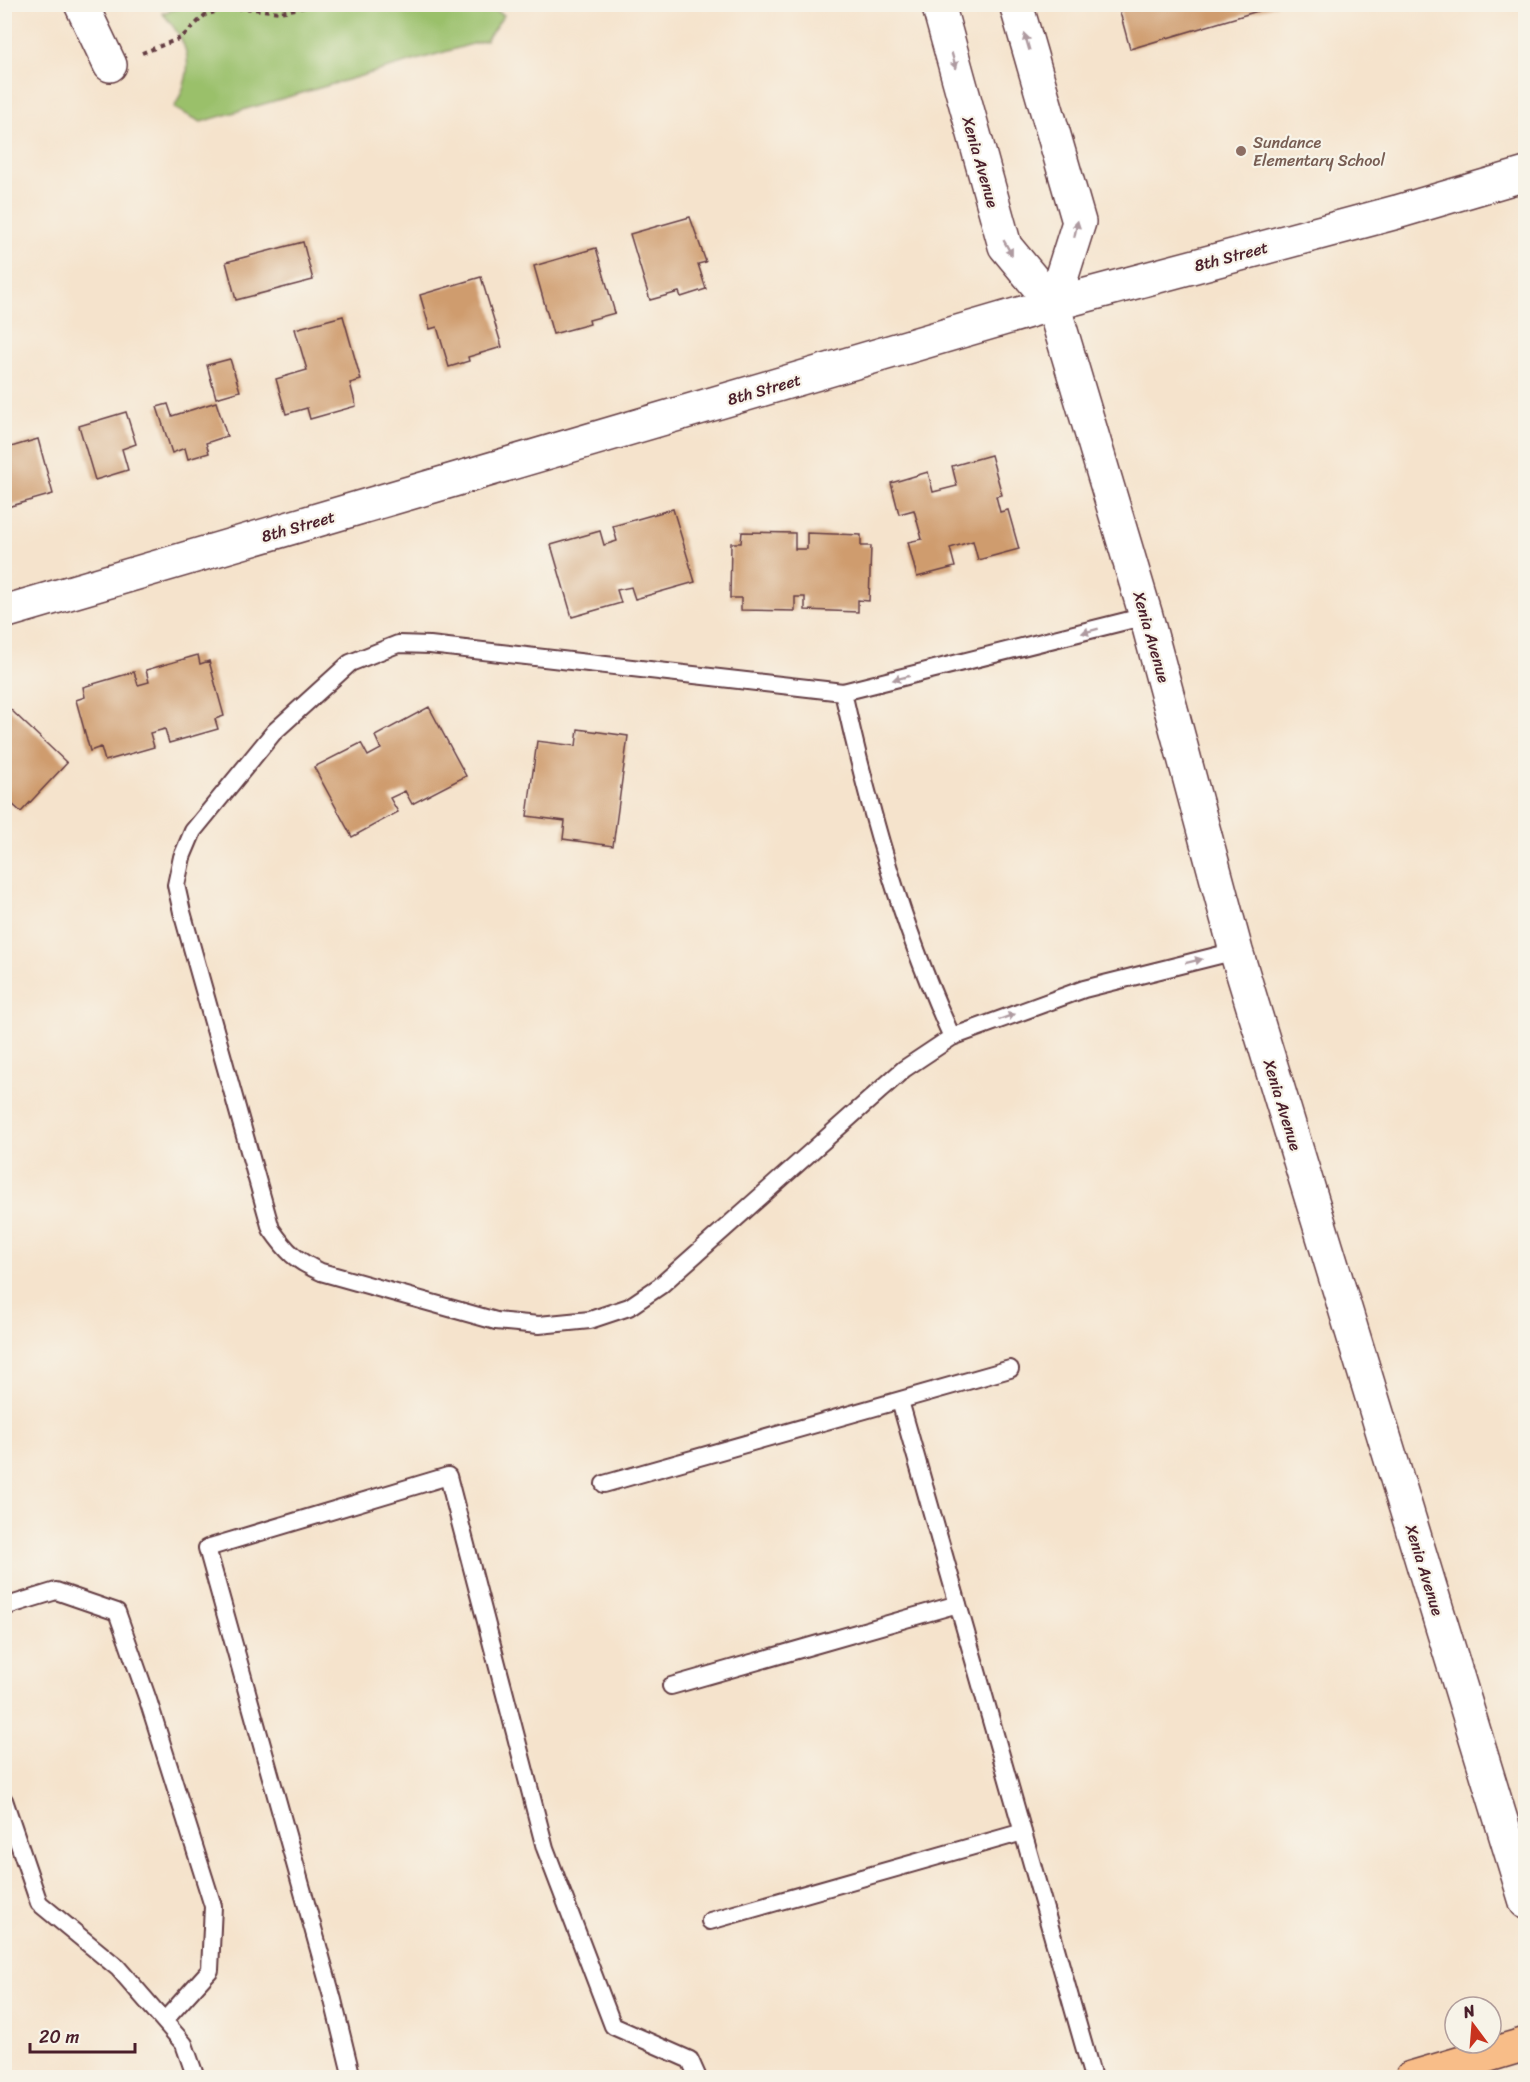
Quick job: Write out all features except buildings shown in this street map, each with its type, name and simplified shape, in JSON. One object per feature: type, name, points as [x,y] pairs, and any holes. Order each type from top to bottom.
[{"type":"main road","points":[[1411,2078],[1526,2044]]},
{"type":"street","points":[[81,4],[110,65]]},
{"type":"street","name":"Xenia Avenue","points":[[938,4],[1005,246],[1053,304],[1146,616],[1236,951],[1526,1902]]},
{"type":"street","points":[[1016,4],[1079,222],[1053,304]]},
{"type":"street","name":"8th Street","points":[[4,612],[1053,304],[1397,212],[1526,174]]},
{"type":"lane","points":[[1146,616],[843,692],[429,645],[398,644],[350,663],[274,732],[193,831],[182,857],[176,885],[182,912],[271,1229],[284,1248],[302,1263],[321,1272],[496,1321],[539,1325],[590,1320],[628,1307],[660,1286],[904,1069],[952,1037],[1084,989],[1236,951]]},
{"type":"lane","points":[[843,692],[856,750],[898,897],[932,994],[952,1037]]},
{"type":"lane","points":[[604,1484],[1010,1369]]},
{"type":"lane","points":[[900,1401],[1093,2078]]},
{"type":"lane","points":[[352,2078],[333,2000],[207,1548],[448,1476],[545,1848],[613,2026],[690,2060],[698,2078]]},
{"type":"lane","points":[[4,1607],[56,1591],[117,1612],[148,1700],[213,1906],[210,1970],[164,2021]]},
{"type":"lane","points":[[671,1686],[958,1604]]},
{"type":"lane","points":[[4,1800],[39,1903],[118,1968],[184,2044],[195,2078]]},
{"type":"lane","points":[[710,1921],[1023,1832]]},
{"type":"path","points":[[110,65],[181,38],[205,15],[244,8],[280,12],[320,4]]},
{"type":"green space","points":[[484,4],[504,15],[486,40],[201,122],[174,108],[185,82],[187,58],[185,47],[179,36],[162,13],[190,5]]},
{"type":"place","name":"Sundance Elementary School","points":[[1241,151]]}]
